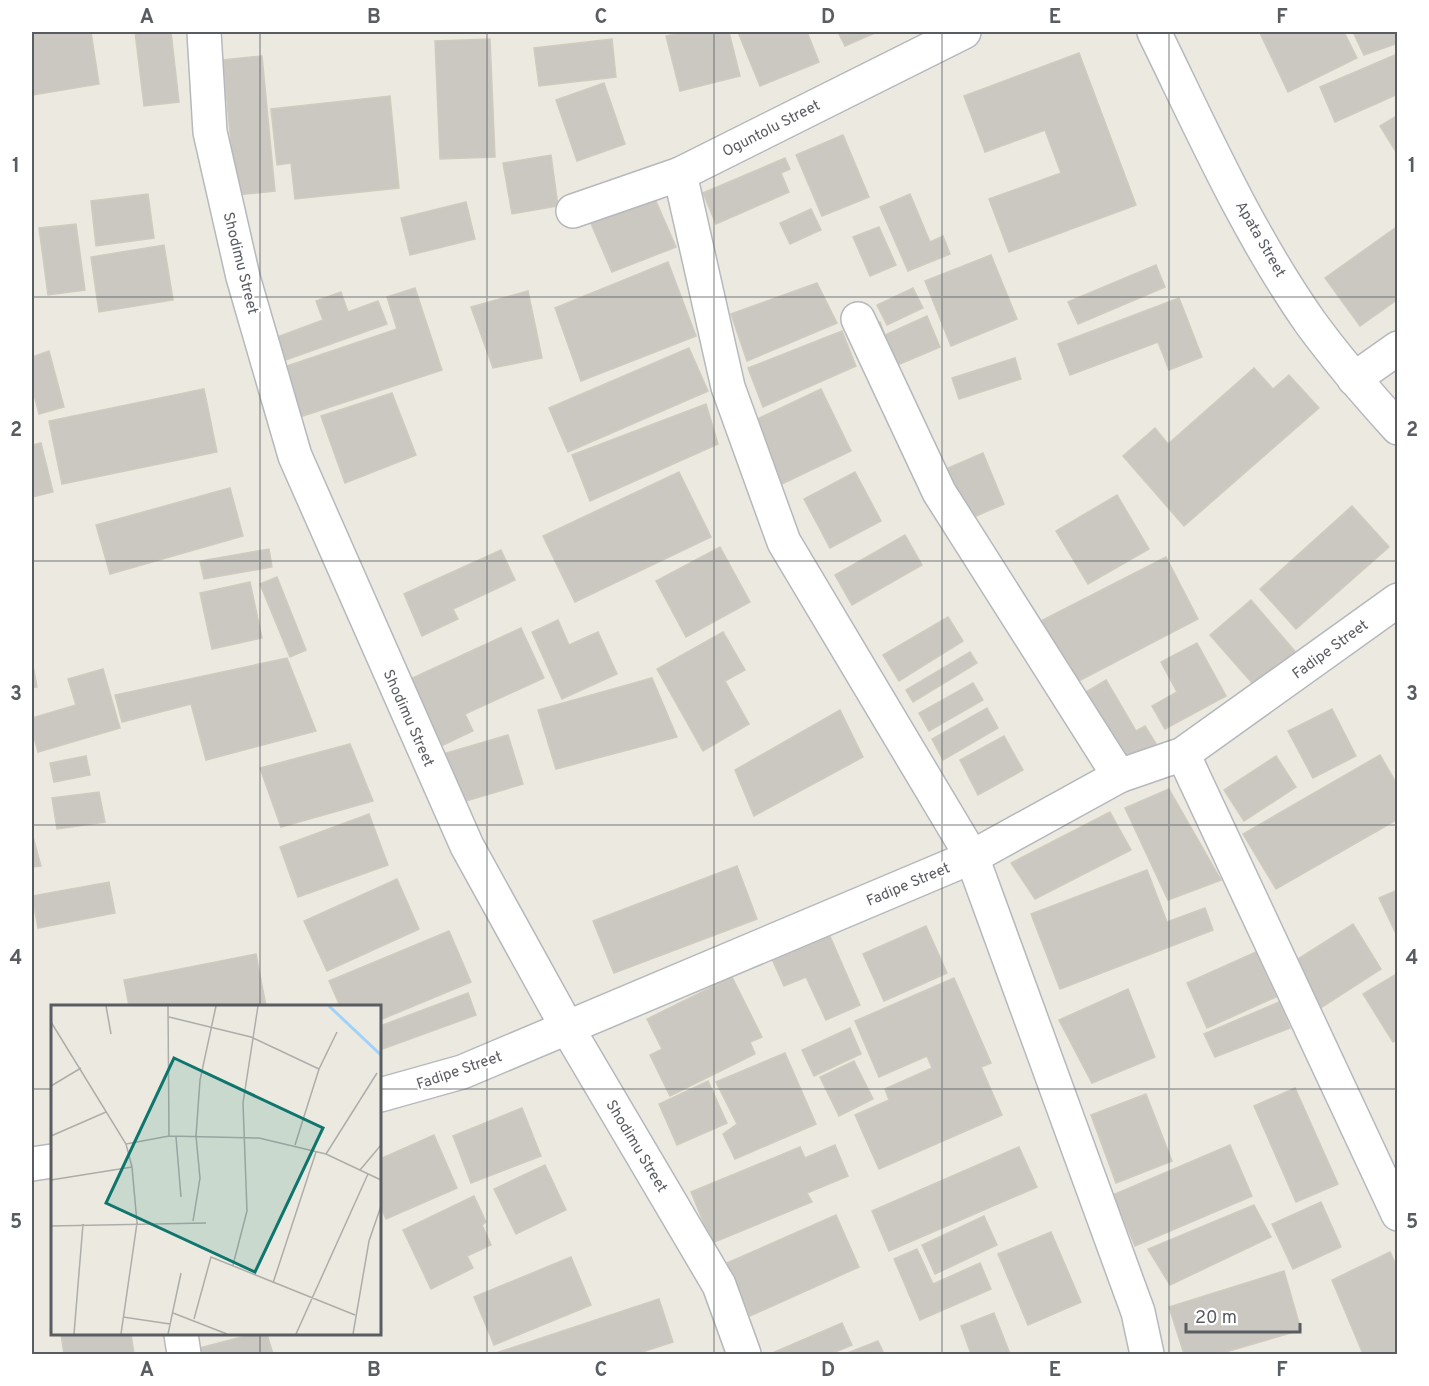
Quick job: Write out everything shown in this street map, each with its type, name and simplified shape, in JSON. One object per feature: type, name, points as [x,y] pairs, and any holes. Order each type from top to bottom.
[{"type":"street","name":"Shodimu Street","points":[[204,32],[210,132],[243,277],[295,456],[467,846],[568,1029],[719,1285],[744,1354]]},
{"type":"street","name":"Oguntolu Street","points":[[573,211],[680,174],[964,32]]},
{"type":"street","name":"Apata Street","points":[[1154,32],[1247,219],[1310,321],[1354,379],[1398,428]]},
{"type":"street","points":[[680,174],[728,387],[784,542],[972,857],[1138,1312],[1147,1354]]},
{"type":"street","points":[[858,319],[939,492],[1119,776]]},
{"type":"street","points":[[1354,379],[1398,348]]},
{"type":"street","name":"Fadipe Street","points":[[381,1095],[462,1072],[972,857],[1119,776],[1183,754],[1398,600]]},
{"type":"street","points":[[1183,754],[1398,1214]]},
{"type":"street","points":[[32,1164],[51,1161]]},
{"type":"street","points":[[181,1335],[184,1354]]},
{"type":"building","points":[[32,32],[91,32],[99,84],[32,95]]},
{"type":"building","points":[[135,32],[171,32],[179,102],[144,106]]},
{"type":"building","points":[[684,32],[729,32],[740,76],[680,91],[666,36]]},
{"type":"building","points":[[738,32],[807,32],[819,62],[760,86]]},
{"type":"building","points":[[838,32],[877,32],[845,46]]},
{"type":"building","points":[[1344,32],[1357,58],[1288,92],[1260,33]]},
{"type":"building","points":[[1353,32],[1398,32],[1398,43],[1364,55]]},
{"type":"building","points":[[490,39],[495,157],[440,159],[435,41]]},
{"type":"building","points":[[612,39],[616,77],[539,86],[534,48]]},
{"type":"building","points":[[1079,53],[1136,205],[1009,252],[989,199],[1061,173],[1045,130],[985,152],[964,96]]},
{"type":"building","points":[[1395,55],[1398,60],[1398,94],[1335,122],[1320,87]]},
{"type":"building","points":[[262,56],[275,191],[236,195],[223,60]]},
{"type":"building","points":[[604,83],[625,144],[577,161],[556,100]]},
{"type":"building","points":[[390,96],[399,188],[295,199],[291,163],[277,165],[271,109]]},
{"type":"building","points":[[1398,115],[1398,155],[1380,126]]},
{"type":"building","points":[[843,135],[869,197],[822,216],[796,155]]},
{"type":"building","points":[[551,155],[558,206],[512,214],[503,163]]},
{"type":"building","points":[[785,158],[790,169],[781,173],[789,192],[716,224],[703,193]]},
{"type":"building","points":[[652,192],[676,247],[612,272],[589,219]]},
{"type":"building","points":[[148,194],[154,238],[96,246],[91,201]]},
{"type":"building","points":[[910,194],[930,242],[943,236],[950,254],[908,271],[880,207]]},
{"type":"building","points":[[466,202],[475,239],[410,255],[401,218]]},
{"type":"building","points":[[811,209],[821,230],[790,244],[780,223]]},
{"type":"building","points":[[76,224],[85,290],[48,295],[39,228]]},
{"type":"building","points":[[1398,226],[1398,299],[1360,326],[1325,278]]},
{"type":"building","points":[[879,227],[896,265],[870,276],[853,237]]},
{"type":"building","points":[[164,245],[173,300],[99,312],[91,257]]},
{"type":"building","points":[[991,255],[1017,319],[951,346],[925,281]]},
{"type":"building","points":[[668,262],[696,336],[581,381],[555,308]]},
{"type":"building","points":[[1156,265],[1165,287],[1078,324],[1068,302]]},
{"type":"building","points":[[817,283],[837,323],[747,361],[731,314]]},
{"type":"building","points":[[415,288],[442,370],[300,417],[284,367],[397,329],[387,297]]},
{"type":"building","points":[[913,288],[923,308],[887,325],[877,305]]},
{"type":"building","points":[[528,291],[542,358],[493,368],[471,307]]},
{"type":"building","points":[[341,292],[348,312],[378,301],[387,324],[280,362],[272,339],[323,320],[316,301]]},
{"type":"building","points":[[1179,298],[1202,357],[1169,370],[1158,342],[1070,375],[1058,344]]},
{"type":"building","points":[[927,316],[940,347],[888,369],[870,327],[880,322],[885,335]]},
{"type":"building","points":[[842,331],[856,366],[763,407],[748,368]]},
{"type":"building","points":[[689,348],[708,391],[568,452],[549,408]]},
{"type":"building","points":[[49,351],[64,407],[39,414],[32,387],[32,357]]},
{"type":"building","points":[[1015,358],[1021,379],[959,399],[952,378]]},
{"type":"building","points":[[1254,368],[1273,389],[1289,375],[1319,408],[1184,526],[1123,456],[1155,428],[1168,444]]},
{"type":"building","points":[[204,389],[217,452],[62,484],[49,421]]},
{"type":"building","points":[[821,389],[851,451],[782,484],[753,421]]},
{"type":"building","points":[[392,393],[416,455],[345,483],[321,416]]},
{"type":"building","points":[[706,404],[718,444],[590,501],[572,455]]},
{"type":"building","points":[[41,443],[53,492],[32,497],[32,445]]},
{"type":"building","points":[[983,453],[1004,504],[960,523],[939,472]]},
{"type":"building","points":[[679,472],[711,537],[575,602],[543,536]]},
{"type":"building","points":[[855,472],[881,521],[830,548],[804,499]]},
{"type":"building","points":[[230,488],[243,536],[110,574],[96,525]]},
{"type":"building","points":[[1117,495],[1149,549],[1088,584],[1056,531]]},
{"type":"building","points":[[1352,506],[1389,547],[1296,629],[1260,589]]},
{"type":"building","points":[[905,535],[922,565],[852,605],[835,575]]},
{"type":"building","points":[[720,547],[750,602],[686,637],[656,581]]},
{"type":"building","points":[[269,549],[272,567],[204,579],[200,561]]},
{"type":"building","points":[[501,550],[515,580],[453,609],[458,619],[422,636],[404,594]]},
{"type":"building","points":[[1166,557],[1198,619],[1073,684],[1029,627]]},
{"type":"building","points":[[277,577],[306,650],[290,657],[260,584]]},
{"type":"building","points":[[250,582],[262,638],[212,649],[200,593]]},
{"type":"building","points":[[1251,600],[1299,656],[1259,691],[1210,635]]},
{"type":"building","points":[[948,617],[963,641],[899,681],[883,655]]},
{"type":"building","points":[[558,620],[569,645],[598,632],[617,674],[562,699],[532,632]]},
{"type":"building","points":[[521,628],[544,678],[465,714],[473,731],[439,747],[408,680]]},
{"type":"building","points":[[723,632],[745,670],[725,681],[749,724],[703,751],[657,669]]},
{"type":"building","points":[[1197,643],[1226,696],[1165,729],[1152,706],[1177,692],[1161,662]]},
{"type":"building","points":[[970,652],[977,663],[913,702],[906,690]]},
{"type":"building","points":[[287,658],[316,731],[206,760],[191,704],[122,722],[115,695]]},
{"type":"building","points":[[32,660],[37,687],[32,688]]},
{"type":"building","points":[[103,669],[120,728],[38,752],[32,730],[32,718],[76,705],[68,679]]},
{"type":"building","points":[[652,678],[677,737],[556,769],[538,710]]},
{"type":"building","points":[[1106,680],[1136,731],[1145,726],[1158,747],[1117,771],[1074,699]]},
{"type":"building","points":[[973,683],[983,700],[929,731],[919,713]]},
{"type":"building","points":[[987,708],[998,728],[943,760],[932,739]]},
{"type":"building","points":[[1332,709],[1356,756],[1313,778],[1288,731]]},
{"type":"building","points":[[840,710],[863,757],[754,816],[735,770]]},
{"type":"building","points":[[508,735],[523,784],[459,803],[443,754]]},
{"type":"building","points":[[1004,736],[1023,770],[978,795],[960,760]]},
{"type":"building","points":[[350,744],[373,801],[281,827],[260,768]]},
{"type":"building","points":[[1380,755],[1398,786],[1398,819],[1276,889],[1243,834]]},
{"type":"building","points":[[86,756],[90,775],[54,782],[50,763]]},
{"type":"building","points":[[1276,756],[1296,787],[1244,821],[1224,790]]},
{"type":"building","points":[[1169,789],[1221,880],[1168,900],[1125,808]]},
{"type":"building","points":[[99,792],[105,822],[57,829],[52,798]]},
{"type":"building","points":[[1110,812],[1131,850],[1035,899],[1011,863]]},
{"type":"building","points":[[369,814],[388,865],[298,897],[280,847]]},
{"type":"building","points":[[32,833],[41,866],[32,867]]},
{"type":"building","points":[[737,866],[757,919],[614,973],[593,921]]},
{"type":"building","points":[[1147,870],[1167,922],[1205,908],[1213,930],[1060,989],[1031,914]]},
{"type":"building","points":[[397,879],[419,929],[327,971],[304,921]]},
{"type":"building","points":[[109,882],[115,913],[38,928],[32,896]]},
{"type":"building","points":[[1398,890],[1398,938],[1379,898]]},
{"type":"building","points":[[1353,924],[1381,969],[1316,1011],[1287,966]]},
{"type":"building","points":[[926,926],[947,973],[884,1001],[863,954]]},
{"type":"building","points":[[449,931],[471,982],[381,1020],[381,1005],[340,1005],[329,981]]},
{"type":"building","points":[[829,934],[860,1005],[826,1020],[806,977],[784,986],[772,959]]},
{"type":"building","points":[[1256,952],[1276,997],[1207,1028],[1187,983]]},
{"type":"building","points":[[256,954],[266,1005],[129,1005],[124,980]]},
{"type":"building","points":[[1398,973],[1398,1039],[1393,1042],[1363,994]]},
{"type":"building","points":[[732,977],[762,1037],[750,1042],[755,1054],[670,1096],[650,1055],[662,1049],[647,1019]]},
{"type":"building","points":[[954,978],[991,1063],[981,1067],[1002,1115],[879,1169],[855,1115],[889,1100],[885,1089],[932,1068],[927,1056],[879,1077],[855,1021]]},
{"type":"building","points":[[1128,989],[1155,1057],[1092,1083],[1059,1020]]},
{"type":"building","points":[[468,993],[476,1015],[381,1050],[381,1026]]},
{"type":"building","points":[[1279,1002],[1290,1028],[1215,1057],[1204,1034]]},
{"type":"building","points":[[850,1028],[861,1054],[814,1076],[802,1050]]},
{"type":"building","points":[[785,1053],[816,1124],[735,1159],[723,1134],[737,1124],[716,1082]]},
{"type":"building","points":[[854,1061],[873,1099],[839,1116],[820,1077]]},
{"type":"building","points":[[708,1081],[727,1123],[677,1145],[659,1104]]},
{"type":"building","points":[[1295,1088],[1338,1184],[1296,1202],[1254,1106]]},
{"type":"building","points":[[1146,1094],[1172,1161],[1116,1183],[1091,1115]]},
{"type":"building","points":[[522,1108],[541,1156],[471,1183],[453,1136]]},
{"type":"building","points":[[434,1135],[457,1188],[386,1219],[381,1206],[381,1159]]},
{"type":"building","points":[[835,1145],[848,1176],[807,1193],[812,1202],[712,1243],[691,1192],[800,1147],[805,1158]]},
{"type":"building","points":[[1230,1145],[1252,1196],[1135,1246],[1113,1195]]},
{"type":"building","points":[[1019,1147],[1037,1187],[889,1251],[872,1211]]},
{"type":"building","points":[[545,1165],[566,1210],[516,1234],[494,1189]]},
{"type":"building","points":[[474,1196],[486,1222],[482,1225],[491,1245],[467,1256],[473,1268],[431,1289],[403,1230]]},
{"type":"building","points":[[1321,1202],[1341,1247],[1293,1269],[1272,1224]]},
{"type":"building","points":[[1254,1205],[1271,1237],[1170,1285],[1148,1249]]},
{"type":"building","points":[[836,1215],[859,1267],[750,1316],[727,1263]]},
{"type":"building","points":[[984,1216],[997,1245],[935,1274],[922,1245]]},
{"type":"building","points":[[1051,1232],[1081,1302],[1028,1325],[998,1254]]},
{"type":"building","points":[[917,1249],[933,1284],[980,1263],[991,1289],[920,1320],[894,1259]]},
{"type":"building","points":[[1390,1252],[1398,1269],[1398,1354],[1363,1354],[1332,1280]]},
{"type":"building","points":[[571,1257],[591,1305],[494,1345],[474,1297]]},
{"type":"building","points":[[1284,1271],[1301,1330],[1219,1354],[1184,1354],[1169,1307]]},
{"type":"building","points":[[659,1299],[673,1342],[636,1354],[493,1354]]},
{"type":"building","points":[[994,1313],[1010,1354],[971,1354],[961,1326]]},
{"type":"building","points":[[842,1323],[852,1345],[830,1354],[770,1354]]},
{"type":"building","points":[[61,1335],[131,1335],[134,1354],[64,1354]]},
{"type":"building","points":[[249,1335],[267,1335],[273,1354],[200,1354],[199,1348]]},
{"type":"building","points":[[878,1341],[884,1354],[845,1354]]}]
